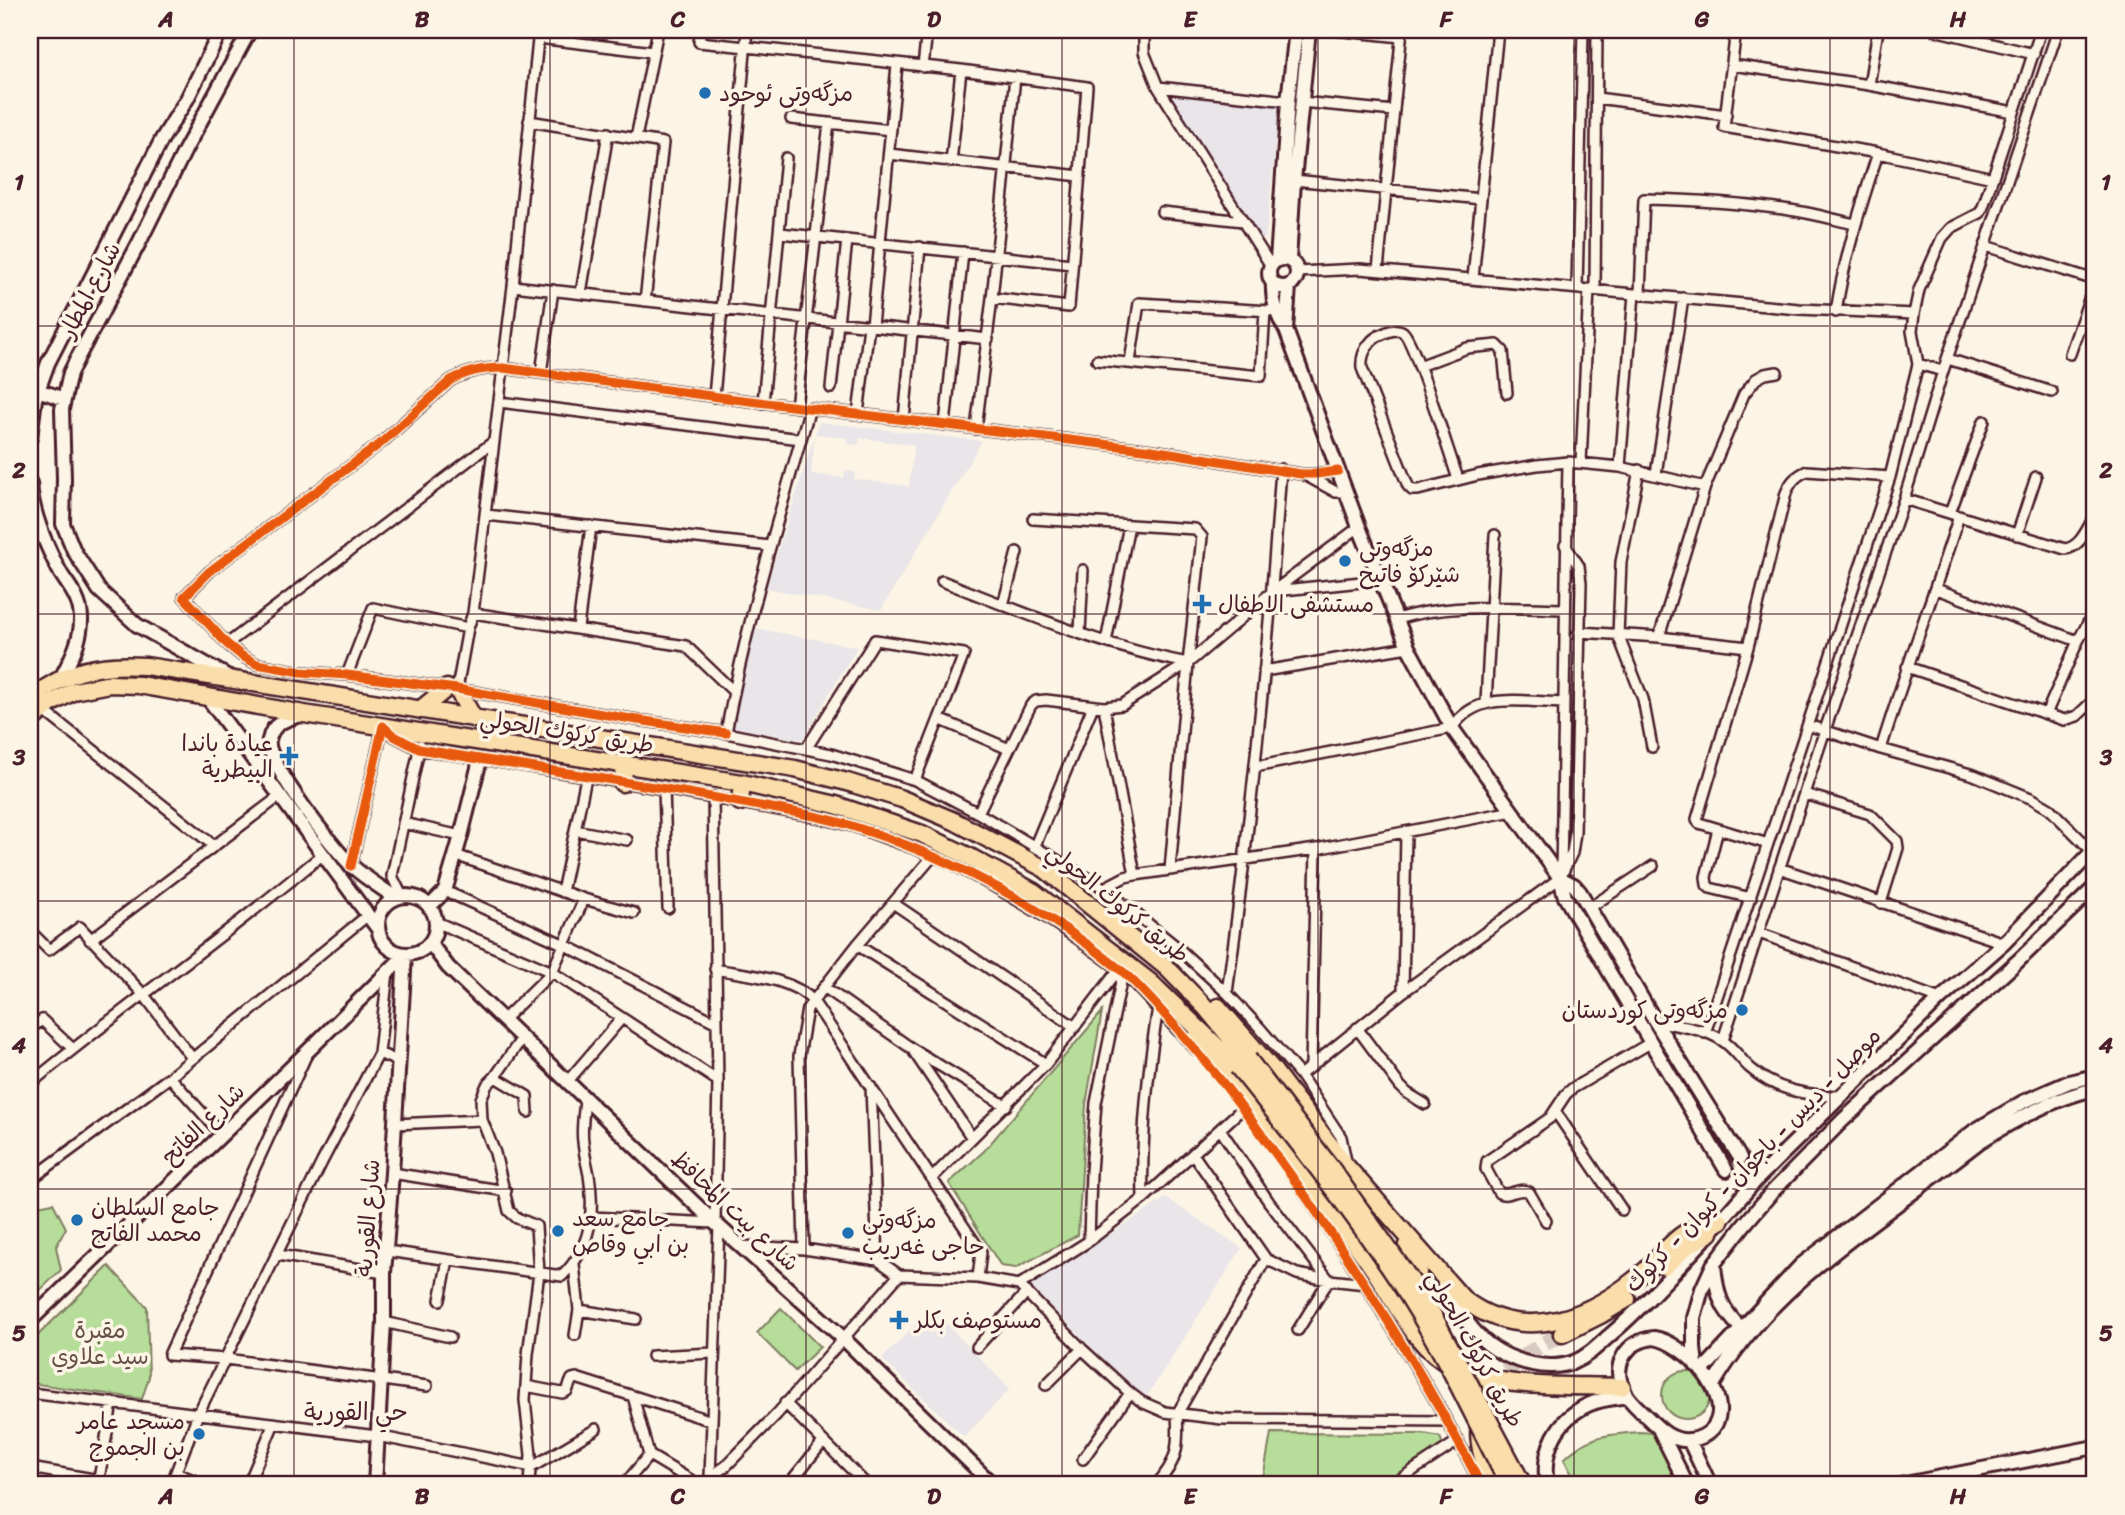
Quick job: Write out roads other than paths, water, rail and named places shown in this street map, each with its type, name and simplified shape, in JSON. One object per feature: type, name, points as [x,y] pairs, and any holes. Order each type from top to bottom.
[{"type":"highway","name":"طريق كركوك الحولي","points":[[30,699],[61,678],[78,671],[121,665],[146,666],[795,769],[874,790],[932,811],[1045,869],[1166,967],[1206,1008],[1283,1122],[1398,1280],[1440,1352],[1509,1485]]},
{"type":"highway","name":"طريق كركوك الحولي","points":[[30,721],[74,691],[110,684],[139,685],[383,726],[420,741],[625,764],[742,783],[825,802],[922,834],[998,880],[1034,892],[1150,982],[1243,1063],[1328,1164],[1426,1302],[1523,1485]]},
{"type":"highway","points":[[420,710],[452,689],[474,719]]},
{"type":"highway","points":[[622,783],[625,764]]},
{"type":"highway","points":[[740,802],[742,783]]},
{"type":"highway","points":[[922,834],[932,811]]},
{"type":"highway","points":[[1166,967],[1188,977],[1225,1015],[1273,1070],[1346,1166],[1387,1213],[1463,1299],[1487,1315],[1508,1322],[1550,1323],[1564,1319],[1613,1295],[1646,1271],[1685,1233],[1715,1227]]},
{"type":"highway","points":[[1150,982],[1166,1006],[1248,1099],[1347,1244],[1397,1285],[1414,1283],[1418,1275],[1418,1263],[1387,1213]]},
{"type":"highway","points":[[1562,1334],[1623,1302],[1687,1246],[1715,1227]]},
{"type":"highway","points":[[1371,1265],[1422,1342],[1452,1367],[1506,1381],[1625,1392]]},
{"type":"highway","points":[[1487,1393],[1478,1427],[1485,1466],[1493,1485]]},
{"type":"main road","name":"شارع المطار","points":[[30,438],[38,390],[48,363],[162,139],[187,99],[221,30]]},
{"type":"main road","name":"شارع المطار","points":[[233,679],[137,625],[99,590],[74,551],[63,524],[62,409],[70,373],[250,30]]},
{"type":"main road","points":[[1279,262],[1288,101],[1296,30]]},
{"type":"main road","points":[[1309,30],[1294,180],[1279,262],[1269,275],[1273,283],[1270,311],[1286,330],[1359,527],[1408,647],[1452,728],[1560,878],[1565,897],[1727,1170]]},
{"type":"main road","points":[[187,99],[208,107]]},
{"type":"main road","points":[[1273,283],[1280,287],[1289,286],[1295,280],[1295,265],[1279,262]]},
{"type":"main road","points":[[1286,330],[1289,286]]},
{"type":"main road","points":[[38,390],[64,399]]},
{"type":"main road","points":[[30,482],[36,517],[45,541],[75,594],[79,607],[81,622],[78,640],[61,678]]},
{"type":"main road","points":[[207,697],[285,792],[351,866],[399,897],[417,898],[429,907],[436,922],[434,936],[426,947],[405,955],[386,946],[378,929],[378,921],[384,907],[399,897]]},
{"type":"main road","points":[[304,714],[280,722],[268,743],[270,754],[285,792],[323,854],[378,929]]},
{"type":"main road","points":[[429,907],[445,891],[480,760]]},
{"type":"main road","name":"موصل - دبس - باجوان - كيوان - كركوك","points":[[1432,1264],[1472,1331],[1494,1349],[1519,1361],[1544,1366],[1576,1361],[1595,1349],[1623,1324],[1758,1178],[1940,999],[2004,943],[2094,851]]},
{"type":"main road","points":[[1560,878],[1574,885],[1590,908],[1655,1021],[1740,1158]]},
{"type":"main road","points":[[1699,1368],[1693,1348],[1694,1318],[1702,1289],[1713,1265],[1773,1191],[1843,1120],[2095,887]]},
{"type":"main road","name":"شارع بيت المحافظ","points":[[426,947],[717,1225],[843,1338],[993,1485]]},
{"type":"main road","name":"شارع الفاتح","points":[[30,1321],[405,955]]},
{"type":"main road","name":"شارع القورية","points":[[375,1485],[384,1273],[393,1173],[405,955]]},
{"type":"main road","points":[[1713,1385],[1728,1360],[1769,1309],[1831,1247],[1974,1131],[2023,1102],[2059,1086],[2095,1076]]},
{"type":"main road","points":[[1699,1368],[1726,1347],[1793,1272],[1987,1137],[2031,1112],[2095,1089]]},
{"type":"main road","points":[[1688,1105],[1701,1097]]},
{"type":"main road","points":[[1713,1265],[1721,1303],[1741,1328]]},
{"type":"main road","points":[[1623,1324],[1640,1341]]},
{"type":"main road","points":[[1654,1338],[1668,1341],[1699,1368],[1713,1385],[1719,1400],[1718,1419],[1706,1435],[1689,1440],[1674,1438],[1658,1427],[1625,1392],[1619,1375],[1620,1363],[1629,1348],[1640,1341],[1654,1338]]},
{"type":"main road","points":[[1547,1485],[1545,1463],[1550,1443],[1560,1426],[1591,1403],[1625,1392]]},
{"type":"main road","points":[[1658,1427],[1686,1485]]},
{"type":"main road","points":[[1689,1440],[1710,1485]]},
{"type":"main road","points":[[1900,1485],[2095,1447]]},
{"type":"street","points":[[636,138],[658,30]]},
{"type":"street","points":[[701,30],[699,42],[961,70],[1087,87],[1069,307],[992,298]]},
{"type":"street","points":[[714,397],[747,30]]},
{"type":"street","points":[[923,67],[927,30]]},
{"type":"street","points":[[1144,30],[1144,52],[1158,87],[1243,221],[1279,262]]},
{"type":"street","points":[[1334,30],[1402,33],[1378,270]]},
{"type":"street","points":[[1473,278],[1498,30]]},
{"type":"street","points":[[1577,288],[1583,30]]},
{"type":"street","points":[[1581,463],[1592,290],[1597,30]]},
{"type":"street","points":[[1736,30],[1724,127],[1878,153],[1993,178]]},
{"type":"street","points":[[1868,85],[1878,30]]},
{"type":"street","points":[[1937,30],[2034,54]]},
{"type":"street","points":[[1705,1033],[1890,477],[1919,364],[1912,331],[1920,290],[1942,238],[1951,228],[1975,217],[1983,207],[2042,30]]},
{"type":"street","points":[[1723,1040],[2058,30]]},
{"type":"street","points":[[452,689],[473,613],[513,286],[539,34],[653,52]]},
{"type":"street","points":[[858,414],[871,326],[897,65]]},
{"type":"street","points":[[1732,65],[1868,85],[2014,112]]},
{"type":"street","points":[[951,162],[961,70]]},
{"type":"street","points":[[976,429],[997,256],[1014,77]]},
{"type":"street","points":[[1158,87],[1288,101]]},
{"type":"street","points":[[1597,98],[1726,115]]},
{"type":"street","points":[[1301,102],[1394,111]]},
{"type":"street","points":[[791,119],[891,130]]},
{"type":"street","points":[[529,121],[663,143],[645,300]]},
{"type":"street","points":[[796,407],[830,123]]},
{"type":"street","points":[[581,293],[608,133]]},
{"type":"street","points":[[1836,312],[1841,277],[1855,224],[1878,153]]},
{"type":"street","points":[[889,154],[1080,176]]},
{"type":"street","points":[[763,403],[786,158]]},
{"type":"street","points":[[1294,180],[1481,199]]},
{"type":"street","points":[[1620,467],[1644,199],[1767,207],[1855,224]]},
{"type":"street","points":[[1162,212],[1243,221]]},
{"type":"street","points":[[1975,217],[1993,224]]},
{"type":"street","points":[[780,233],[1072,264]]},
{"type":"street","points":[[831,387],[846,240]]},
{"type":"street","points":[[1986,246],[2095,281],[2070,354]]},
{"type":"street","points":[[904,420],[920,247]]},
{"type":"street","points":[[945,425],[963,252]]},
{"type":"street","points":[[1297,272],[1378,270],[1836,312],[1914,314]]},
{"type":"street","points":[[513,286],[988,339]]},
{"type":"street","points":[[541,373],[553,290]]},
{"type":"street","points":[[1656,474],[1683,298]]},
{"type":"street","points":[[1097,360],[1261,376],[1270,311],[1139,303],[1130,362]]},
{"type":"street","points":[[1458,479],[1419,366],[1405,334],[1401,331],[1375,337],[1361,359],[1363,372],[1410,488],[1418,490],[1458,479],[1537,465],[1568,463],[1639,470],[1705,487]]},
{"type":"street","points":[[1419,366],[1467,348],[1497,345],[1503,351],[1507,393]]},
{"type":"street","points":[[1948,359],[2052,392]]},
{"type":"street","points":[[1919,364],[1943,371]]},
{"type":"street","points":[[1346,492],[1336,492],[1301,474],[1281,469],[1152,450],[714,397],[503,368],[480,368],[451,380],[381,443],[210,571],[184,597],[227,644],[257,664],[301,672],[347,675],[452,689],[726,733],[831,754],[915,780],[978,813],[1104,888],[1158,930],[1227,993],[1300,1075],[1341,1137],[1346,1166]]},
{"type":"street","points":[[1660,637],[1705,487],[1749,385],[1765,374],[1777,372]]},
{"type":"street","points":[[499,402],[801,439]]},
{"type":"street","points":[[726,733],[769,546],[810,408]]},
{"type":"street","points":[[1881,749],[1936,589],[1954,515],[1984,421]]},
{"type":"street","points":[[227,644],[493,442]]},
{"type":"street","points":[[1560,878],[1568,463]]},
{"type":"street","points":[[1227,993],[1255,766],[1281,469]]},
{"type":"street","points":[[1639,470],[1621,562],[1618,635],[1643,699],[1653,747]]},
{"type":"street","points":[[1301,474],[1338,471]]},
{"type":"street","points":[[1768,844],[1718,830],[1699,823],[1697,819],[1748,648],[1790,483],[1797,475],[1807,471],[1890,477]]},
{"type":"street","points":[[2017,535],[2036,477]]},
{"type":"street","points":[[1904,499],[2059,548],[2072,549],[2077,545],[2095,516]]},
{"type":"street","points":[[486,515],[769,546]]},
{"type":"street","points":[[1033,519],[1195,529],[1202,537],[1170,870]]},
{"type":"street","points":[[1106,642],[1129,525]]},
{"type":"street","points":[[578,628],[592,526]]},
{"type":"street","points":[[978,813],[1027,710],[1037,701],[1104,707],[1122,705],[1188,663],[1272,592],[1359,527]]},
{"type":"street","points":[[1486,703],[1495,535]]},
{"type":"street","points":[[1300,1075],[1403,992],[1560,878],[1572,853],[1575,833],[1581,573],[1574,556],[1565,545]]},
{"type":"street","points":[[1003,605],[1017,552]]},
{"type":"street","points":[[1080,633],[1083,570]]},
{"type":"street","points":[[1272,592],[1381,580]]},
{"type":"street","points":[[942,581],[1106,642],[1155,657],[1188,663]]},
{"type":"street","points":[[1936,589],[2078,641]]},
{"type":"street","points":[[347,675],[373,608],[468,628]]},
{"type":"street","points":[[1397,619],[1419,612],[1492,608],[1564,609]]},
{"type":"street","points":[[2046,714],[2078,641],[2095,610]]},
{"type":"street","points":[[473,613],[686,646],[734,692]]},
{"type":"street","points":[[1579,632],[1660,637],[1748,648]]},
{"type":"street","points":[[806,749],[875,640],[964,654],[915,780]]},
{"type":"street","points":[[1264,671],[1408,647]]},
{"type":"street","points":[[1907,667],[2064,720],[2073,718],[2095,699]]},
{"type":"street","points":[[1563,676],[1578,676]]},
{"type":"street","points":[[1255,766],[1452,728],[1459,717],[1486,703],[1563,703]]},
{"type":"street","points":[[1034,848],[1093,706]]},
{"type":"street","points":[[1104,707],[1135,874]]},
{"type":"street","points":[[43,710],[214,845]]},
{"type":"street","points":[[939,719],[1009,749]]},
{"type":"street","points":[[1808,725],[1974,775],[2033,799],[2050,809],[2094,851]]},
{"type":"street","points":[[351,866],[383,726]]},
{"type":"street","points":[[399,897],[392,876],[420,741],[480,760],[713,797],[817,817],[852,826],[998,880],[1121,970],[1214,1069],[1347,1244],[1366,1284],[1481,1485]]},
{"type":"street","points":[[562,892],[586,778]]},
{"type":"street","points":[[664,789],[668,908]]},
{"type":"street","points":[[90,940],[285,792]]},
{"type":"street","points":[[1805,794],[1870,814],[1897,841],[1898,848],[1881,903]]},
{"type":"street","points":[[704,1482],[712,1421],[717,1225],[718,1082],[713,797]]},
{"type":"street","points":[[1104,888],[1135,874],[1317,849],[1513,811]]},
{"type":"street","points":[[403,823],[461,836]]},
{"type":"street","points":[[575,830],[627,840]]},
{"type":"street","points":[[1718,830],[1706,877],[1707,885],[1751,898]]},
{"type":"street","points":[[1403,992],[1406,832]]},
{"type":"street","points":[[1311,1067],[1317,849]]},
{"type":"street","points":[[30,1084],[278,892],[323,854]]},
{"type":"street","points":[[455,855],[583,900],[634,913]]},
{"type":"street","points":[[804,1249],[799,1056],[807,1009],[933,856]]},
{"type":"street","points":[[1590,908],[1653,866]]},
{"type":"street","points":[[1779,868],[2004,943]]},
{"type":"street","points":[[445,891],[565,945],[716,1023]]},
{"type":"street","points":[[503,1020],[552,972],[583,900]]},
{"type":"street","points":[[893,903],[1075,1027]]},
{"type":"street","points":[[30,1180],[170,1077],[368,915]]},
{"type":"street","points":[[436,922],[552,972],[718,1082]]},
{"type":"street","points":[[30,931],[49,950],[80,927],[144,995],[192,1058]]},
{"type":"street","points":[[1759,933],[1940,999]]},
{"type":"street","points":[[857,945],[1046,1064]]},
{"type":"street","points":[[715,969],[790,985],[804,992],[813,1001],[981,1252],[978,1278]]},
{"type":"street","points":[[171,1485],[198,1414],[379,1053],[389,970]]},
{"type":"street","points":[[932,1178],[1046,1064],[1121,970]]},
{"type":"street","points":[[1089,1241],[1090,1172],[1096,1103],[1121,970]]},
{"type":"street","points":[[824,987],[911,1048],[1006,1106]]},
{"type":"street","points":[[1143,1199],[1143,1118],[1158,1007]]},
{"type":"street","points":[[567,1082],[622,1018]]},
{"type":"street","points":[[30,1029],[42,1020],[73,1049]]},
{"type":"street","points":[[1655,1021],[1723,1040],[1751,1069],[1779,1086],[1808,1095],[1842,1096]]},
{"type":"street","points":[[1357,1028],[1406,1093],[1425,1104]]},
{"type":"street","points":[[522,1038],[487,1085],[481,1099],[482,1120],[495,1153],[510,1213],[536,1226],[539,1273],[528,1353],[525,1400],[532,1467],[529,1485]]},
{"type":"street","points":[[1546,1221],[1528,1192],[1521,1189],[1506,1195],[1499,1192],[1486,1165],[1490,1159],[1549,1118],[1573,1088],[1650,1043]]},
{"type":"street","points":[[911,1048],[972,1138]]},
{"type":"street","points":[[308,1051],[169,1355],[226,1359],[427,1386]]},
{"type":"street","points":[[379,1053],[399,1062]]},
{"type":"street","points":[[170,1077],[222,1135]]},
{"type":"street","points":[[495,1077],[527,1096],[528,1112]]},
{"type":"street","points":[[870,1085],[878,1260]]},
{"type":"street","points":[[387,1251],[562,1276],[574,1264],[586,1239],[591,1217],[592,1199],[582,1139],[585,1099]]},
{"type":"street","points":[[1019,1285],[1089,1241],[1143,1199],[1243,1108]]},
{"type":"street","points":[[1555,1111],[1622,1210]]},
{"type":"street","points":[[395,1124],[482,1120]]},
{"type":"street","points":[[1220,1129],[1269,1202],[1329,1280]]},
{"type":"street","points":[[1193,1154],[1266,1259],[1297,1274],[1366,1284]]},
{"type":"street","points":[[393,1173],[506,1191]]},
{"type":"street","points":[[591,1217],[717,1225]]},
{"type":"street","points":[[741,1246],[804,1249],[878,1260],[899,1275],[978,1278],[1019,1285],[1130,1394],[1154,1407],[1177,1414],[1222,1419],[1446,1421]]},
{"type":"street","points":[[278,1255],[384,1273]]},
{"type":"street","points":[[1156,1485],[1177,1452],[1177,1414],[1266,1259]]},
{"type":"street","points":[[440,1300],[448,1260]]},
{"type":"street","points":[[574,1264],[579,1310],[575,1335]]},
{"type":"street","points":[[704,1482],[740,1453],[899,1275]]},
{"type":"street","points":[[1298,1331],[1329,1280]]},
{"type":"street","points":[[977,1347],[1027,1292]]},
{"type":"street","points":[[579,1310],[636,1319]]},
{"type":"street","points":[[384,1322],[450,1337]]},
{"type":"street","points":[[1046,1385],[1082,1349]]},
{"type":"street","points":[[652,1356],[714,1353]]},
{"type":"street","points":[[526,1386],[562,1393],[567,1391],[572,1379],[576,1378],[712,1421]]},
{"type":"street","points":[[30,1393],[377,1436],[532,1467],[596,1429]]},
{"type":"street","points":[[1083,1459],[1130,1394]]},
{"type":"street","points":[[633,1396],[649,1455],[704,1482]]},
{"type":"street","points":[[30,1468],[99,1483],[112,1404]]},
{"type":"street","points":[[785,1404],[867,1485]]},
{"type":"street","points":[[248,1485],[274,1423]]},
{"type":"street","points":[[1391,1485],[1458,1441]]},
{"type":"street","points":[[788,1485],[823,1442]]},
{"type":"street","points":[[624,1485],[649,1455]]},
{"type":"street","points":[[176,1473],[206,1485]]},
{"type":"tunnel","points":[[1490,1389],[1523,1357],[1562,1334]]},
{"type":"place","name":"مزگەوتی ئوحود","points":[[705,93]]},
{"type":"place","name":"مزگەوتی شێرکۆ فاتیح","points":[[1345,561]]},
{"type":"place","name":"مستشفى الاطفال","points":[[1202,604]]},
{"type":"place","name":"عيادة باندا البيطرية","points":[[289,756]]},
{"type":"place","name":"مزگەوتی کوردستان","points":[[1742,1010]]},
{"type":"place","name":"جامع السلطان محمد الفاتح","points":[[77,1220]]},
{"type":"place","name":"جامع سعد بن ابي وقاص","points":[[558,1231]]},
{"type":"place","name":"مزگەوتی حاجی غەریب","points":[[848,1233]]},
{"type":"place","name":"مستوصف بكلر","points":[[899,1320]]},
{"type":"place","name":"مسجد عامر بن الجموح","points":[[199,1434]]},
{"type":"district","name":"حي القورية","points":[[356,1412]]},
{"type":"park label","name":"مقبرة سيد علاوي","points":[[100,1343]]}]
